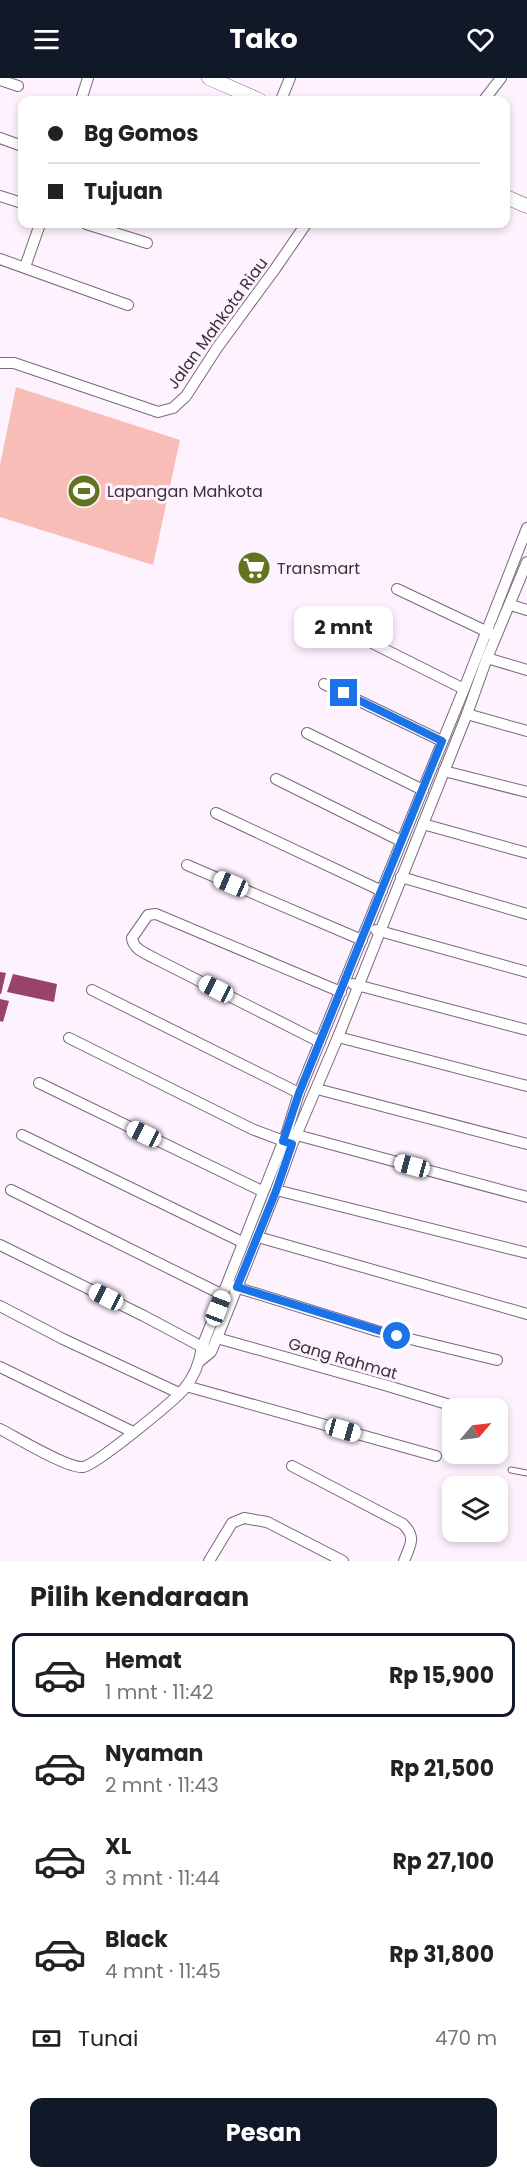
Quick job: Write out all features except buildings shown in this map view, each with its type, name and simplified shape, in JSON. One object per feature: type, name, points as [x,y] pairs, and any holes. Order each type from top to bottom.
[{"type":"main road","points":[[209,78],[251,96]]},
{"type":"main road","points":[[510,199],[527,206]]},
{"type":"street","points":[[82,96],[88,78]]},
{"type":"street","points":[[283,96],[290,78]]},
{"type":"street","points":[[487,96],[501,78]]},
{"type":"street","points":[[0,80],[18,86]]},
{"type":"street","points":[[0,138],[18,145]]},
{"type":"street","points":[[0,196],[18,202]]},
{"type":"street","points":[[25,267],[39,228]]},
{"type":"street","points":[[99,228],[147,243]]},
{"type":"street","name":"Jalan Mahkota Riau","points":[[0,363],[14,363],[158,412],[173,408],[186,396],[217,348],[303,228]]},
{"type":"street","points":[[0,259],[128,305]]},
{"type":"street","points":[[206,1349],[217,1338],[242,1242],[262,1191],[317,1089],[468,714],[470,684],[486,631],[527,528]]},
{"type":"street","points":[[0,1429],[68,1464],[84,1467],[102,1457],[183,1389],[206,1349],[223,1295],[232,1286],[258,1237],[276,1191],[299,1093],[442,741],[470,684],[487,658],[527,562]]},
{"type":"street","points":[[397,590],[497,635]]},
{"type":"street","points":[[511,605],[527,610]]},
{"type":"street","points":[[360,638],[470,684]]},
{"type":"street","points":[[487,658],[527,670]]},
{"type":"street","points":[[324,684],[442,741]]},
{"type":"street","points":[[468,714],[527,731]]},
{"type":"street","points":[[307,733],[423,790]]},
{"type":"street","points":[[444,771],[527,792]]},
{"type":"street","points":[[276,779],[401,841]]},
{"type":"street","points":[[216,813],[382,891]]},
{"type":"street","points":[[423,824],[527,853]]},
{"type":"street","points":[[187,865],[362,940]]},
{"type":"street","points":[[401,877],[527,914]]},
{"type":"street","points":[[320,1042],[154,958],[138,949],[132,942],[132,938],[148,915],[156,914],[341,992]]},
{"type":"street","points":[[367,926],[380,933],[527,972]]},
{"type":"street","points":[[346,981],[527,1030]]},
{"type":"street","points":[[92,990],[299,1093]]},
{"type":"street","points":[[338,1037],[527,1086]]},
{"type":"street","points":[[69,1038],[252,1129],[527,1197]]},
{"type":"street","points":[[39,1083],[262,1191]]},
{"type":"street","points":[[317,1089],[527,1144]]},
{"type":"street","points":[[22,1135],[242,1242]]},
{"type":"street","points":[[11,1190],[223,1295]]},
{"type":"street","points":[[276,1191],[527,1253]]},
{"type":"street","points":[[258,1237],[527,1314]]},
{"type":"street","points":[[0,1245],[125,1306],[206,1349]]},
{"type":"street","points":[[232,1286],[377,1331],[497,1360]]},
{"type":"street","points":[[0,1306],[63,1339],[183,1389],[436,1456]]},
{"type":"street","name":"Gang Rahmat","points":[[217,1338],[442,1402]]},
{"type":"street","points":[[0,1367],[133,1432]]},
{"type":"street","points":[[292,1466],[404,1524],[411,1533],[412,1539],[404,1561]]},
{"type":"street","points":[[209,1561],[232,1524],[244,1518],[267,1522],[343,1561]]},
{"type":"lane","points":[[511,1470],[527,1473]]},
{"type":"shaded area","name":"Lapangan Mahkota","points":[[16,387],[180,440],[153,565],[0,517],[0,465]]},
{"type":"place","name":"Lapangan Mahkota","points":[[84,491]]},
{"type":"place","name":"Transmart","points":[[254,568]]},
{"type":"route","points":[[344,693],[442,741],[299,1093],[283,1141],[292,1144],[276,1191],[237,1287],[397,1336]]}]
